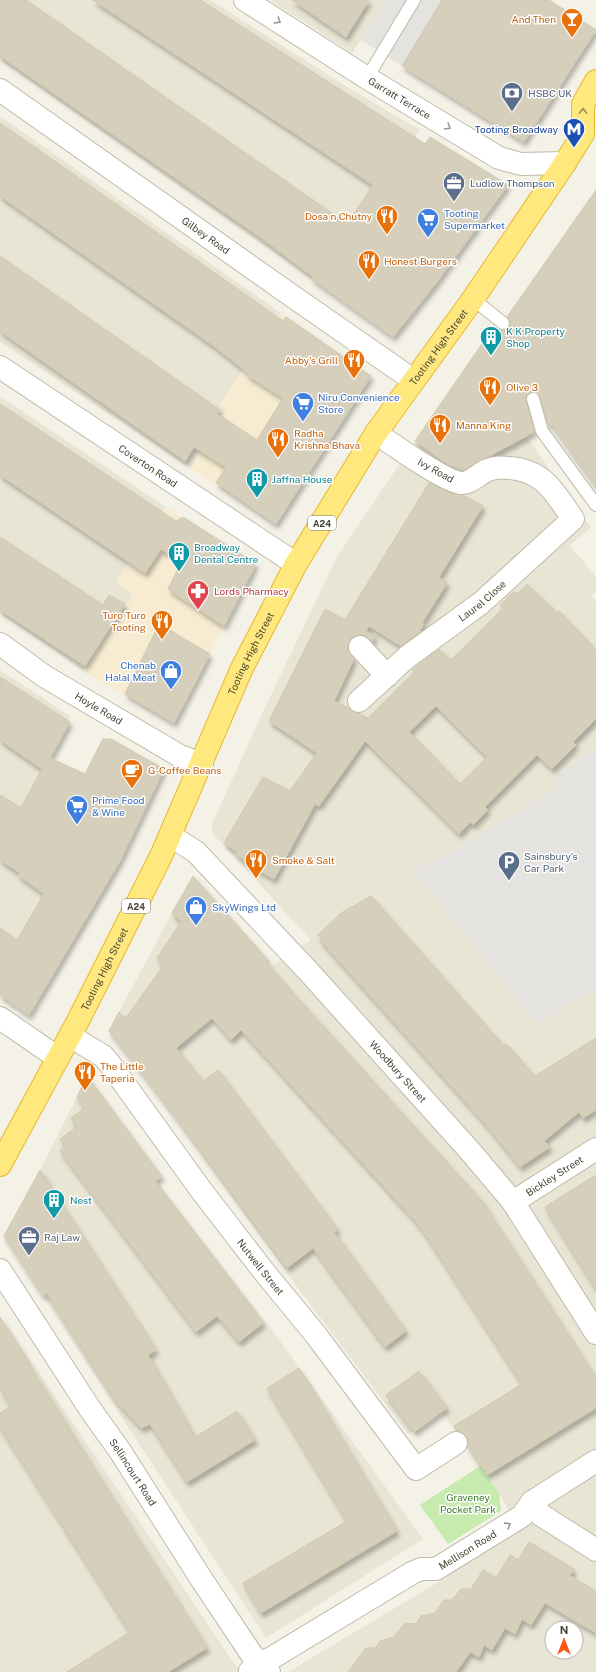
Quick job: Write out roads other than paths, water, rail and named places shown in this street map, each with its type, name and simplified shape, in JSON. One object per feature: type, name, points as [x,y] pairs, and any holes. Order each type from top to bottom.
[{"type":"highway","name":"Tooting High Street","points":[[0,1165],[70,1036],[171,836],[253,646],[296,564],[376,433],[473,299],[566,163],[590,132],[583,104],[596,80]]},
{"type":"street","name":"Garratt Terrace","points":[[245,0],[367,78],[500,158],[521,164],[566,163]]},
{"type":"street","name":"Gilbey Road","points":[[0,90],[413,380]]},
{"type":"street","name":"Coverton Road","points":[[0,367],[296,564]]},
{"type":"street","name":"Ivy Road","points":[[376,433],[446,477],[461,483],[472,480],[488,470],[500,467],[529,471],[540,476],[550,486],[573,519]]},
{"type":"street","name":"Laurel Close","points":[[359,701],[407,657],[481,603],[573,519]]},
{"type":"street","name":"Hoyle Road","points":[[0,644],[44,676],[180,756],[202,764]]},
{"type":"street","points":[[360,647],[387,676]]},
{"type":"street","name":"Woodbury Street","points":[[171,836],[196,852],[309,972],[470,1151],[513,1202],[596,1333]]},
{"type":"street","points":[[0,1018],[58,1058]]},
{"type":"street","name":"Nutwell Street","points":[[70,1036],[103,1056],[110,1064],[201,1190],[265,1273],[316,1335],[416,1469],[456,1443]]},
{"type":"street","name":"Bickley Street","points":[[513,1202],[596,1150]]},
{"type":"street","name":"Sellincourt Road","points":[[0,1270],[90,1409],[120,1451],[193,1567],[260,1669]]},
{"type":"street","name":"Mellison Road","points":[[260,1669],[412,1573],[421,1569],[436,1569],[522,1516],[532,1502],[596,1461]]},
{"type":"street","points":[[532,1502],[541,1515],[596,1550]]},
{"type":"lane","points":[[367,78],[414,0]]},
{"type":"lane","points":[[473,299],[503,322]]},
{"type":"lane","points":[[533,399],[542,431],[596,505]]},
{"type":"place","name":"And Then","points":[[572,38]]},
{"type":"place","name":"HSBC UK","points":[[512,112]]},
{"type":"place","name":"Tooting Broadway","points":[[574,148]]},
{"type":"place","name":"Ludlow Thompson","points":[[454,202]]},
{"type":"place","name":"Dosa n Chutny","points":[[387,236]]},
{"type":"place","name":"Tooting Supermarket","points":[[428,238]]},
{"type":"place","name":"Honest Burgers","points":[[369,280]]},
{"type":"place","name":"K K Property Shop","points":[[491,356]]},
{"type":"place","name":"Abby’s Grill","points":[[354,380]]},
{"type":"place","name":"Olive 3","points":[[490,406]]},
{"type":"place","name":"Niru Convenience Store","points":[[303,422]]},
{"type":"place","name":"Manna King","points":[[440,444]]},
{"type":"place","name":"Radha Krishna Bhava","points":[[278,458]]},
{"type":"place","name":"Jaffna House","points":[[257,498]]},
{"type":"place","name":"Broadway Dental Centre","points":[[179,572]]},
{"type":"place","name":"Lords Pharmacy","points":[[198,610]]},
{"type":"place","name":"Turo Turo Tooting","points":[[162,640]]},
{"type":"place","name":"Chenab Halal Meat","points":[[171,690]]},
{"type":"place","name":"G-Coffee Beans","points":[[132,790]]},
{"type":"place","name":"Prime Food & Wine","points":[[77,826]]},
{"type":"place","name":"Smoke & Salt","points":[[256,880]]},
{"type":"place","name":"Sainsbury's Car Park","points":[[509,882]]},
{"type":"place","name":"SkyWings Ltd","points":[[196,926]]},
{"type":"place","name":"The Little Taperia","points":[[85,1092]]},
{"type":"place","name":"Nest","points":[[54,1220]]},
{"type":"place","name":"Raj Law","points":[[29,1256]]},
{"type":"park label","name":"Graveney Pocket Park","points":[[468,1502]]}]
